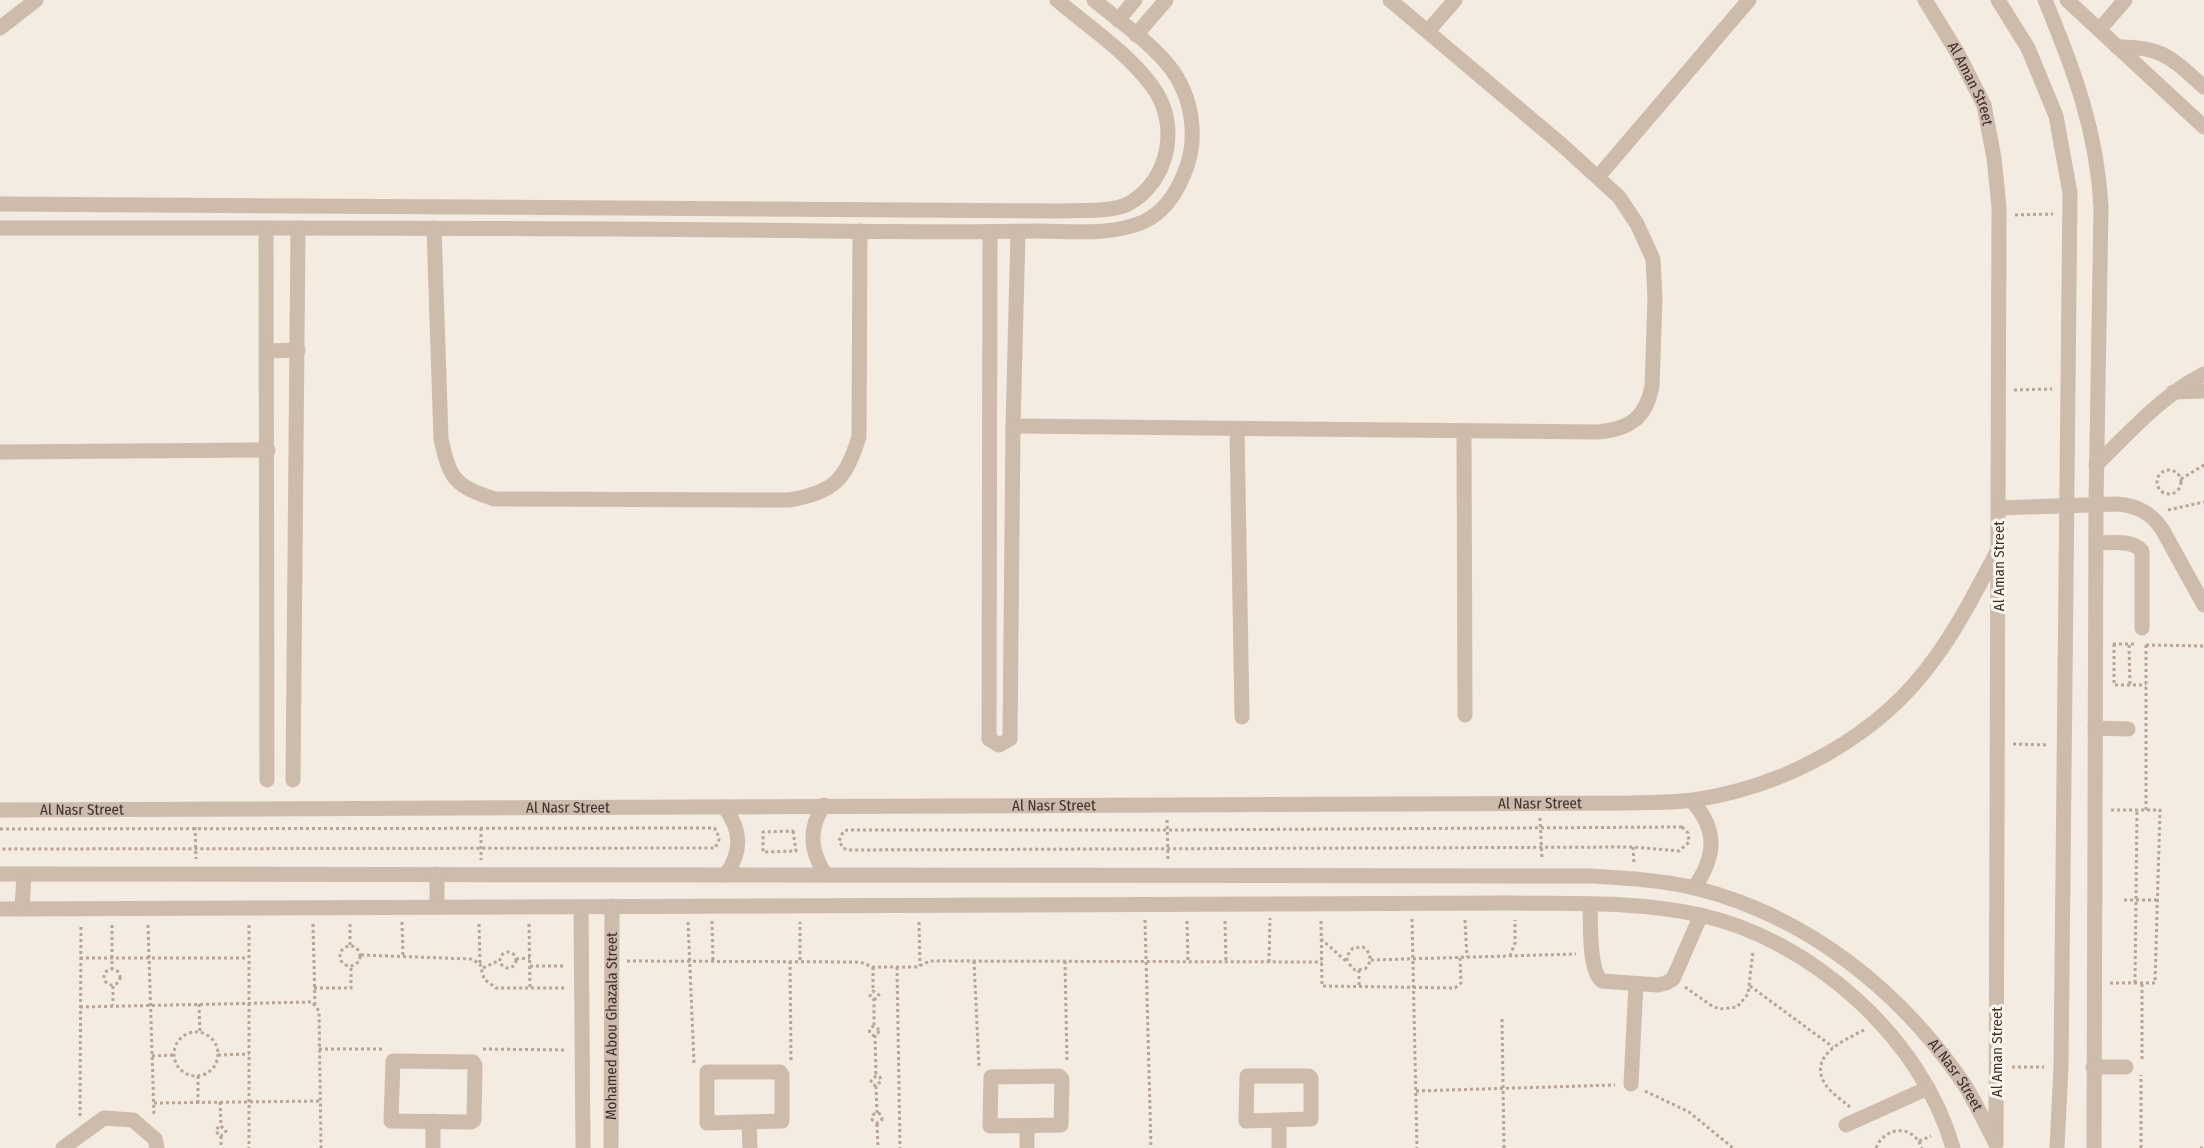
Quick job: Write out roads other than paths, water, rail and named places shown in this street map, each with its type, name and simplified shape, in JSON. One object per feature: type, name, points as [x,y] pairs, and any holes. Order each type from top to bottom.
[{"type":"street","points":[[0,28],[36,0]]},
{"type":"street","points":[[0,204],[1064,211],[1099,210],[1126,205],[1147,191],[1160,172],[1168,144],[1166,115],[1154,88],[1137,67],[1058,0]]},
{"type":"street","points":[[0,228],[1018,232],[1095,231],[1143,222],[1163,208],[1178,188],[1190,155],[1191,113],[1183,88],[1169,66],[1094,0]]},
{"type":"street","points":[[1118,20],[1135,0]]},
{"type":"street","points":[[1136,35],[1166,0]]},
{"type":"street","points":[[1013,426],[1611,431],[1635,420],[1644,410],[1650,398],[1652,386],[1655,298],[1653,259],[1638,224],[1619,196],[1562,144],[1390,0]]},
{"type":"street","points":[[1428,31],[1455,0]]},
{"type":"street","points":[[1598,177],[1749,0]]},
{"type":"street","name":"Al Aman Street","points":[[1925,0],[1957,52],[1984,105],[1994,158],[1999,216],[1996,1146]]},
{"type":"street","points":[[1998,0],[2028,48],[2056,116],[2070,193],[2061,1067],[2057,1148]]},
{"type":"street","points":[[2045,0],[2083,99],[2090,124],[2100,178],[2102,207],[2096,465],[2094,1148]]},
{"type":"street","points":[[2067,0],[2204,127]]},
{"type":"street","points":[[2099,30],[2125,0]]},
{"type":"street","points":[[2117,47],[2139,47],[2164,54],[2204,87]]},
{"type":"street","points":[[695,209],[695,229]]},
{"type":"street","points":[[267,228],[267,780]]},
{"type":"street","points":[[293,780],[298,228]]},
{"type":"street","points":[[434,228],[441,439],[446,462],[456,481],[471,492],[495,499],[789,500],[813,496],[835,484],[850,464],[859,437],[860,231]]},
{"type":"street","points":[[990,232],[989,739],[999,745],[1010,739],[1013,426],[1018,232]]},
{"type":"street","points":[[990,331],[1016,331]]},
{"type":"street","points":[[268,351],[298,350]]},
{"type":"street","points":[[2096,465],[2173,392],[2204,374]]},
{"type":"street","points":[[2173,392],[2204,391]]},
{"type":"street","points":[[1237,429],[1242,717]]},
{"type":"street","points":[[1464,431],[1465,715]]},
{"type":"street","points":[[0,452],[268,450]]},
{"type":"street","points":[[1999,508],[2132,506],[2150,514],[2162,529],[2204,605]]},
{"type":"street","points":[[2096,543],[2131,544],[2142,551],[2142,628]]},
{"type":"street","name":"Al Nasr Street","points":[[0,810],[1692,801],[1755,786],[1807,765],[1855,736],[1897,701],[1934,660],[1970,603],[1999,548]]},
{"type":"street","points":[[267,598],[295,597]]},
{"type":"street","points":[[989,644],[1011,643]]},
{"type":"street","points":[[2095,728],[2128,729]]},
{"type":"street","points":[[1692,801],[1702,812],[1709,828],[1712,845],[1709,862],[1694,888]]},
{"type":"street","points":[[824,805],[817,815],[812,839],[813,851],[825,874]]},
{"type":"street","points":[[724,807],[737,828],[739,840],[738,852],[726,875]]},
{"type":"street","name":"Al Nasr Street","points":[[0,874],[825,874],[1634,878],[1694,888],[1764,911],[1823,943],[1860,969],[1925,1032],[1965,1086],[1996,1146]]},
{"type":"street","points":[[22,909],[24,874]]},
{"type":"street","points":[[437,874],[437,907]]},
{"type":"street","points":[[1104,876],[1107,904]]},
{"type":"street","points":[[0,909],[1270,903],[1590,904],[1665,909],[1701,915],[1754,931],[1807,959],[1837,982],[1895,1039],[1928,1088],[1953,1148]]},
{"type":"street","points":[[1590,904],[1592,953],[1595,972],[1602,981],[1658,985],[1673,979],[1701,915]]},
{"type":"street","name":"Mohamed Abou Ghazala Street","points":[[581,906],[583,1148]]},
{"type":"street","name":"Mohamed Abou Ghazala Street","points":[[611,1148],[612,906]]},
{"type":"street","points":[[1630,1084],[1636,984]]},
{"type":"street","points":[[393,1061],[474,1063],[474,1120],[433,1121],[391,1121],[391,1064],[393,1061]]},
{"type":"street","points":[[2093,1067],[2126,1066]]},
{"type":"street","points":[[706,1073],[781,1073],[782,1121],[749,1124],[707,1123],[706,1073]]},
{"type":"street","points":[[1059,1076],[1062,1079],[1062,1124],[1027,1126],[990,1127],[990,1078],[1059,1076]]},
{"type":"street","points":[[1246,1076],[1310,1077],[1311,1119],[1279,1121],[1246,1121],[1246,1076]]},
{"type":"street","points":[[1846,1125],[1928,1088]]},
{"type":"street","points":[[63,1148],[104,1118],[133,1120],[156,1144]]},
{"type":"street","points":[[433,1121],[433,1148]]},
{"type":"street","points":[[1279,1121],[1280,1148]]},
{"type":"street","points":[[749,1124],[750,1148]]},
{"type":"street","points":[[1027,1126],[1027,1148]]}]
